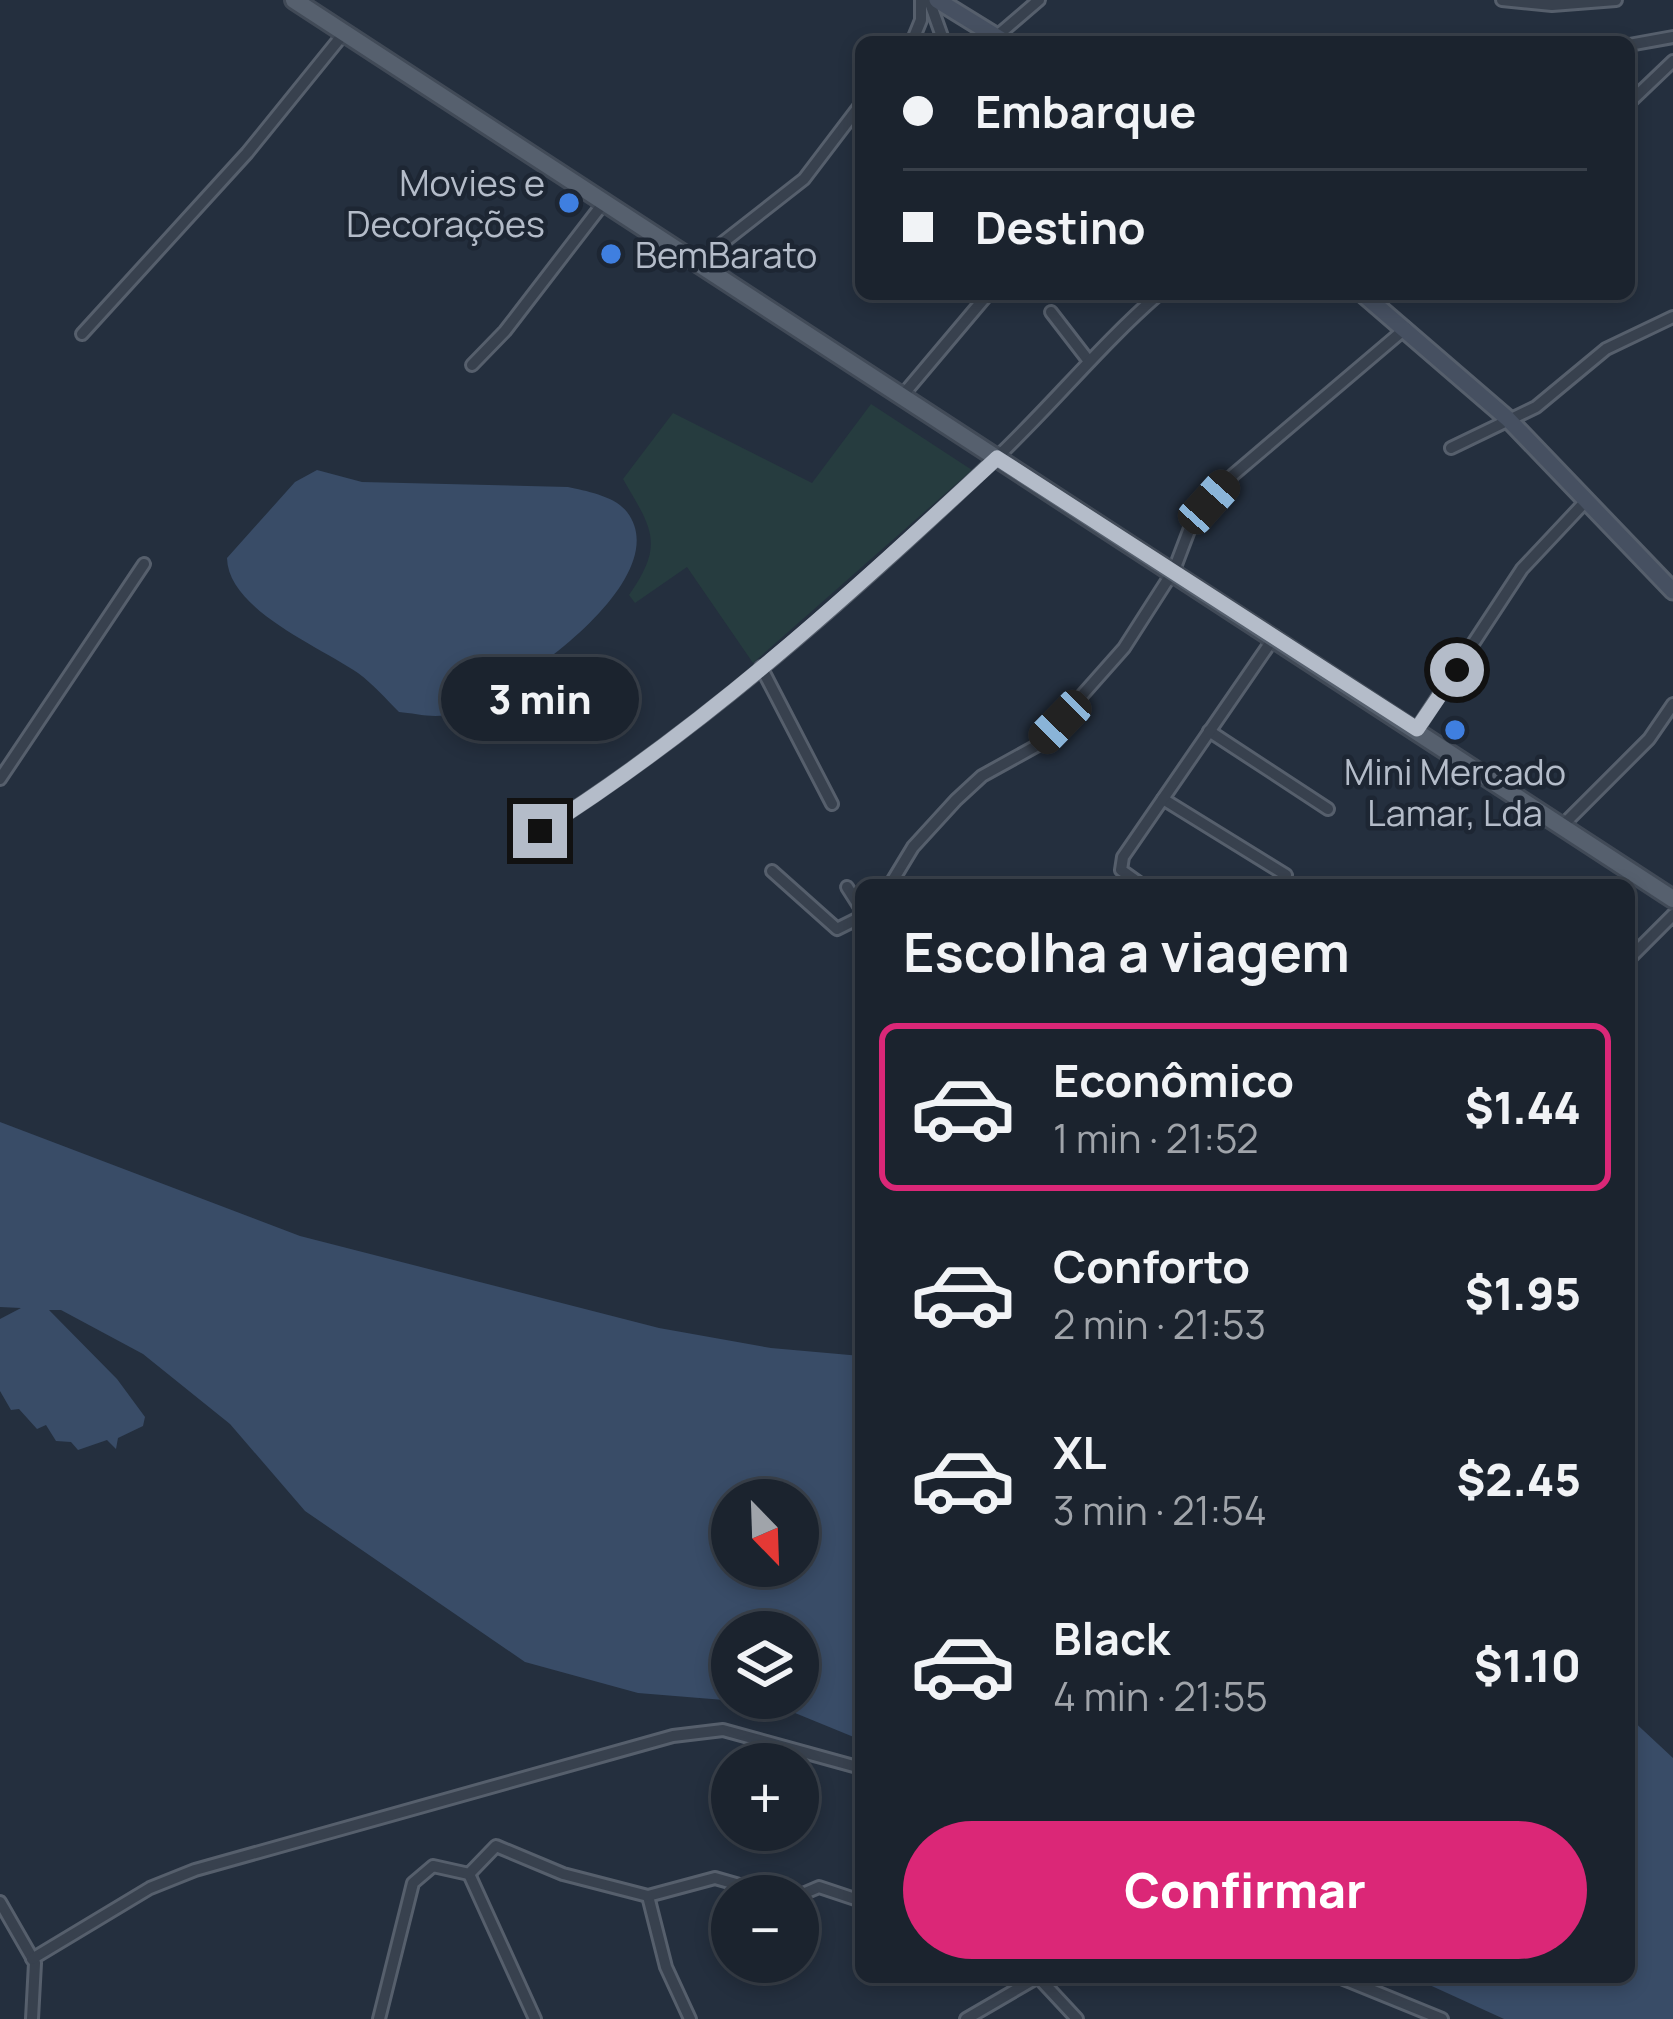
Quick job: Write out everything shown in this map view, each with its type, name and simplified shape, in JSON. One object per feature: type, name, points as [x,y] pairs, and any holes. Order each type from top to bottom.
[{"type":"main road","points":[[295,0],[1673,899]]},
{"type":"street","points":[[929,0],[990,36]]},
{"type":"street","points":[[914,36],[929,0]]},
{"type":"street","points":[[929,0],[942,36]]},
{"type":"street","points":[[1003,36],[1039,0]]},
{"type":"street","points":[[1502,0],[1552,5],[1616,0]]},
{"type":"street","points":[[82,334],[247,153],[345,32]]},
{"type":"street","points":[[1635,44],[1673,37]]},
{"type":"street","points":[[1635,97],[1673,61]]},
{"type":"street","points":[[698,262],[804,179],[855,112]]},
{"type":"street","points":[[472,365],[605,201]]},
{"type":"street","points":[[902,396],[983,300]]},
{"type":"street","points":[[540,831],[608,788],[761,667],[997,458],[1088,360],[1153,300]]},
{"type":"street","points":[[1371,300],[1508,419],[1673,591]]},
{"type":"street","points":[[1051,312],[1088,360]]},
{"type":"street","points":[[1451,448],[1542,403],[1606,349],[1673,316]]},
{"type":"street","points":[[894,879],[913,847],[956,800],[982,776],[1030,751],[1128,642],[1174,570],[1190,528],[1233,475],[1406,328]]},
{"type":"street","points":[[1417,729],[1522,568],[1585,502]]},
{"type":"street","points":[[0,779],[144,564]]},
{"type":"street","points":[[1136,879],[1120,864],[1275,636]]},
{"type":"street","points":[[761,667],[832,804]]},
{"type":"street","points":[[1562,826],[1649,739],[1673,704]]},
{"type":"street","points":[[1209,731],[1328,809]]},
{"type":"street","points":[[1163,799],[1286,875]]},
{"type":"street","points":[[772,871],[837,929],[855,917]]},
{"type":"street","points":[[847,887],[855,902]]},
{"type":"street","points":[[1635,953],[1673,915]]},
{"type":"street","points":[[32,1959],[149,1888],[195,1870],[673,1736],[723,1730],[855,1766]]},
{"type":"street","points":[[469,1874],[502,1845],[562,1874],[648,1896],[711,1879]]},
{"type":"street","points":[[379,2019],[412,1883],[433,1866],[469,1874]]},
{"type":"street","points":[[469,1874],[535,2019]]},
{"type":"street","points":[[819,1887],[855,1899]]},
{"type":"street","points":[[648,1896],[666,1967],[690,2019]]},
{"type":"street","points":[[0,1903],[32,1959],[37,1987],[32,2019]]},
{"type":"street","points":[[966,2019],[1028,1983]]},
{"type":"street","points":[[1044,1983],[1077,2019]]},
{"type":"street","points":[[1354,1983],[1442,2019]]},
{"type":"green space","points":[[871,404],[972,470],[753,663],[687,567],[635,603],[629,595],[647,562],[650,537],[623,479],[673,413],[812,483]]},
{"type":"water","points":[[317,470],[362,482],[568,487],[600,495],[627,512],[637,540],[629,571],[577,635],[505,688],[445,715],[399,712],[358,673],[259,610],[231,577],[227,558],[295,482]]},
{"type":"water","points":[[0,1122],[300,1236],[659,1328],[771,1348],[855,1355],[855,1738],[810,1719],[819,1719],[819,1611],[711,1611],[711,1699],[638,1693],[525,1662],[305,1511],[230,1424],[143,1354],[61,1310],[49,1310],[117,1379],[145,1417],[143,1426],[118,1438],[116,1449],[107,1440],[78,1450],[71,1442],[56,1441],[46,1425],[37,1429],[19,1409],[11,1410],[0,1391],[0,1319],[21,1308],[0,1307]]},
{"type":"water","points":[[1635,1723],[1673,1758],[1673,2019],[1504,2019],[1425,1983],[1635,1983]]},
{"type":"place","name":"Movies e Decorações","points":[[569,203]]},
{"type":"place","name":"BemBarato","points":[[611,254]]},
{"type":"place","name":"Mini Mercado Lamar, Lda","points":[[1455,730]]},
{"type":"route","points":[[540,831],[659,750],[824,617],[997,458],[1417,729],[1457,670]]}]
